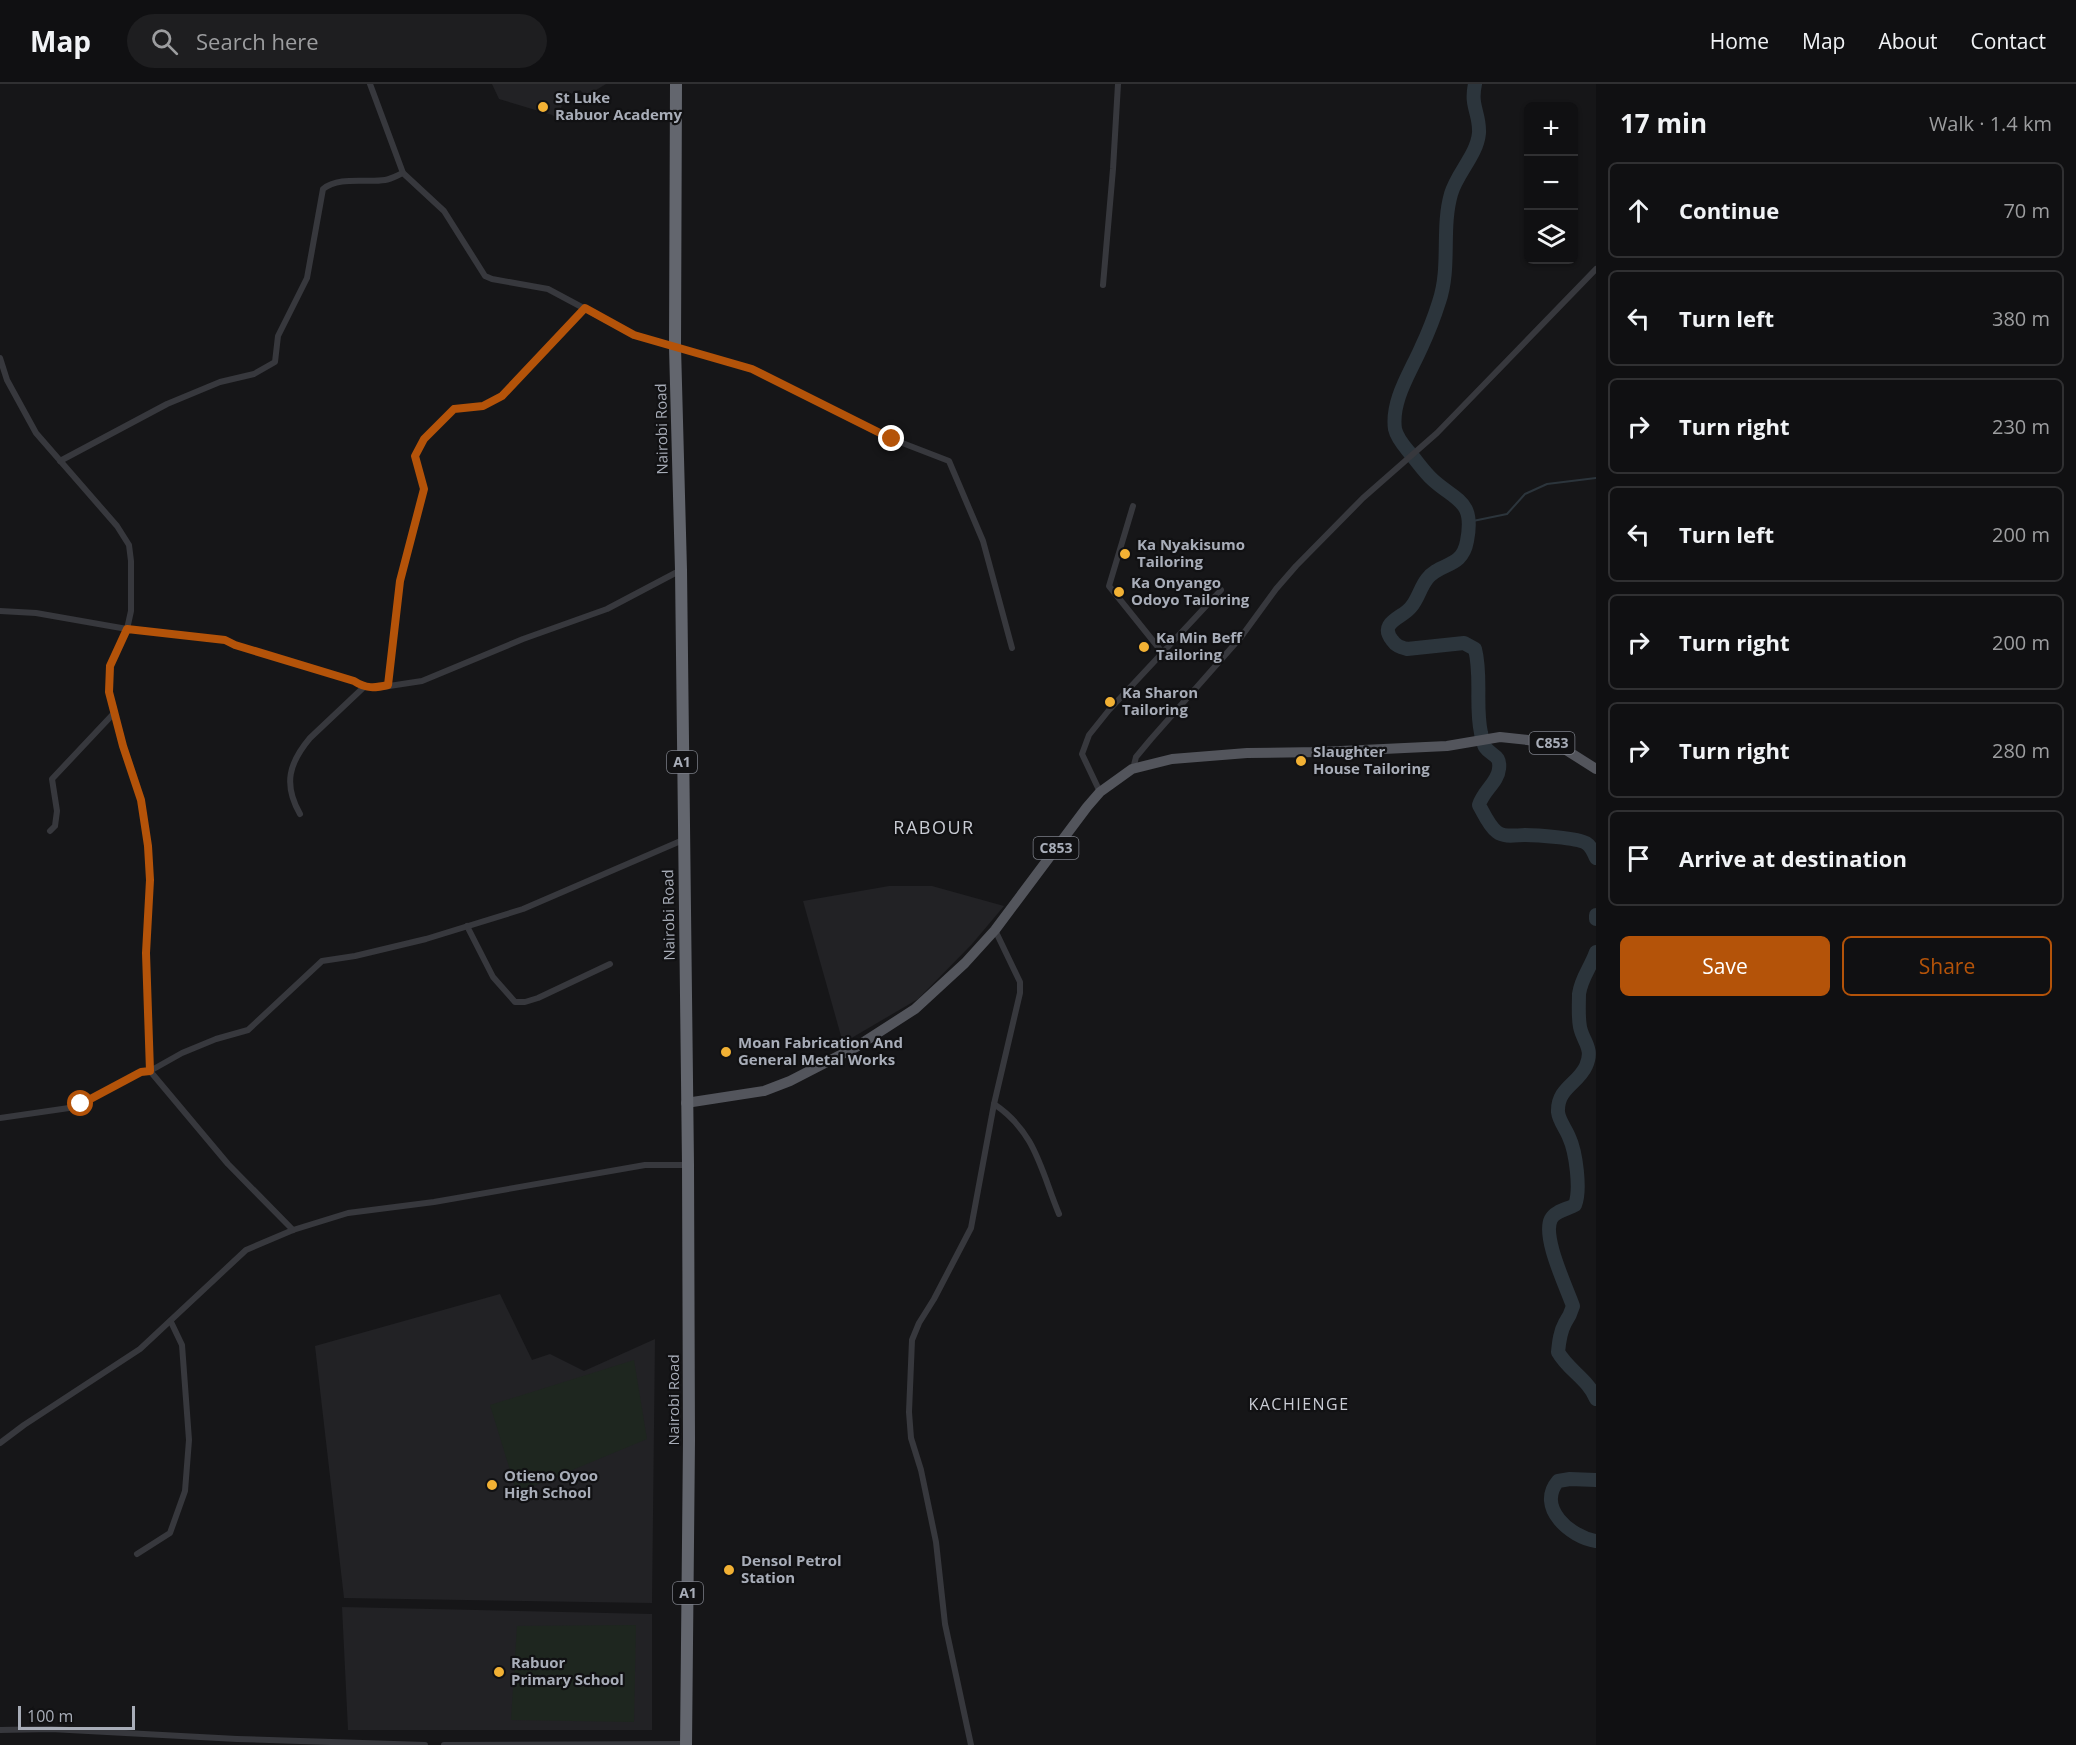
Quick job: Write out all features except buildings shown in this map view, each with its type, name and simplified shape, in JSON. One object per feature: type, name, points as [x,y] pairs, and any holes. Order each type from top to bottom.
[{"type":"highway","name":"Nairobi Road","points":[[676,84],[675,347],[681,570],[688,1165],[689,1440],[686,1744]]},
{"type":"main road","name":"C853","points":[[686,1102],[764,1091],[790,1081],[856,1047],[915,1009],[965,963],[996,930],[1100,792],[1132,770],[1172,759],[1246,753],[1447,746],[1500,736],[1555,743],[1596,769]]},
{"type":"street","points":[[370,84],[403,173],[444,211],[484,276],[548,289],[634,335],[752,369],[892,439],[949,461],[983,541],[1012,648]]},
{"type":"street","points":[[1103,285],[1118,84]]},
{"type":"street","points":[[60,461],[166,404],[220,382],[254,374],[275,362],[278,336],[307,278],[323,189],[349,181],[386,180],[403,173]]},
{"type":"street","points":[[1132,770],[1136,757],[1206,679],[1296,566],[1363,498],[1452,418],[1596,269]]},
{"type":"street","points":[[388,685],[400,581],[424,489],[415,456],[424,439],[454,409],[483,406],[502,396],[585,308]]},
{"type":"street","points":[[0,358],[7,380],[36,433],[117,526],[129,546],[131,611],[127,629],[110,666],[109,692],[141,800],[148,846],[150,880],[146,953],[150,1071],[228,1164],[294,1230]]},
{"type":"street","points":[[1133,506],[1109,586],[1162,652]]},
{"type":"street","points":[[0,611],[36,613],[127,629],[225,640],[354,681],[364,687],[376,688],[422,681],[523,639],[607,609],[681,570]]},
{"type":"street","points":[[1100,792],[1082,754],[1089,735],[1162,652],[1221,590]]},
{"type":"street","points":[[300,814],[293,801],[289,774],[310,738],[364,687]]},
{"type":"street","points":[[50,831],[56,826],[57,811],[52,779],[114,712]]},
{"type":"street","points":[[0,1118],[69,1108],[81,1104],[182,1053],[216,1039],[248,1030],[322,961],[406,944],[524,909],[683,840]]},
{"type":"street","points":[[467,926],[493,977],[515,1002],[538,998],[610,964]]},
{"type":"street","points":[[970,1745],[945,1624],[936,1542],[921,1470],[911,1438],[909,1412],[912,1340],[971,1228],[994,1104],[1020,993],[1020,982],[996,930]]},
{"type":"street","points":[[994,1104],[1011,1115],[1036,1153],[1059,1214]]},
{"type":"street","points":[[0,1443],[140,1349],[246,1250],[294,1230],[348,1213],[434,1202],[645,1165],[688,1165]]},
{"type":"street","points":[[137,1554],[170,1533],[185,1491],[189,1440],[182,1344],[171,1322]]},
{"type":"street","points":[[0,1730],[51,1729],[237,1739],[425,1745]]},
{"type":"street","points":[[444,1745],[686,1744]]},
{"type":"shaded area","name":"St Luke Rabuor Academy","points":[[492,84],[606,84],[586,96],[580,90],[564,97],[558,119],[552,115],[499,99]]},
{"type":"shaded area","points":[[889,886],[932,886],[1004,906],[972,944],[918,999],[843,1043],[803,901]]},
{"type":"shaded area","name":"Otieno Oyoo High School","points":[[500,1294],[532,1360],[550,1354],[584,1371],[655,1339],[652,1603],[344,1598],[315,1346]]},
{"type":"shaded area","points":[[634,1360],[647,1439],[517,1493],[490,1405]]},
{"type":"shaded area","name":"Rabuor Primary School","points":[[342,1607],[652,1614],[652,1730],[348,1730]]},
{"type":"shaded area","points":[[636,1625],[634,1722],[511,1720],[517,1626]]},
{"type":"waterway","points":[[1475,84],[1474,104],[1479,133],[1475,149],[1451,194],[1448,207],[1443,289],[1428,331],[1399,398],[1395,419],[1396,432],[1405,447],[1430,477],[1462,503],[1466,509],[1469,527],[1467,541],[1456,561],[1438,570],[1427,579],[1411,607],[1390,625],[1388,634],[1395,644],[1407,649],[1464,643],[1475,649],[1481,733],[1485,747],[1497,758],[1499,764],[1498,774],[1479,805],[1494,829],[1507,836],[1547,836],[1582,841],[1589,846],[1596,858]]},
{"type":"waterway","points":[[1468,522],[1507,514],[1525,494],[1547,484],[1596,478]]},
{"type":"waterway","points":[[1596,952],[1579,994],[1579,1023],[1589,1054],[1588,1060],[1582,1072],[1561,1097],[1558,1112],[1572,1144],[1576,1161],[1577,1198],[1575,1205],[1553,1216],[1549,1227],[1552,1249],[1573,1306],[1562,1330],[1558,1352],[1588,1386],[1596,1399]]},
{"type":"waterway","points":[[1596,1480],[1558,1481],[1552,1491],[1551,1501],[1559,1519],[1567,1527],[1576,1534],[1596,1541]]},
{"type":"place","name":"St Luke Rabuor Academy","points":[[543,107]]},
{"type":"place","name":"Ka Nyakisumo Tailoring","points":[[1125,554]]},
{"type":"place","name":"Ka Onyango Odoyo Tailoring","points":[[1119,592]]},
{"type":"place","name":"Ka Min Beff Tailoring","points":[[1144,647]]},
{"type":"place","name":"Ka Sharon Tailoring","points":[[1110,702]]},
{"type":"place","name":"Slaughter House Tailoring","points":[[1301,761]]},
{"type":"place","name":"Moan Fabrication And General Metal Works","points":[[726,1052]]},
{"type":"place","name":"Otieno Oyoo High School","points":[[492,1485]]},
{"type":"place","name":"Densol Petrol Station","points":[[729,1570]]},
{"type":"place","name":"Rabuor Primary School","points":[[499,1672]]},
{"type":"district","name":"RABOUR","points":[[934,828]]},
{"type":"district","name":"KACHIENGE","points":[[1299,1404]]},
{"type":"route","points":[[81,1104],[141,1072],[150,1071],[146,953],[150,880],[148,846],[141,800],[123,746],[109,692],[110,666],[127,629],[225,640],[354,681],[364,687],[376,688],[388,685],[400,581],[424,489],[415,456],[424,439],[454,409],[483,406],[502,396],[585,308],[634,335],[752,369],[892,439]]}]
